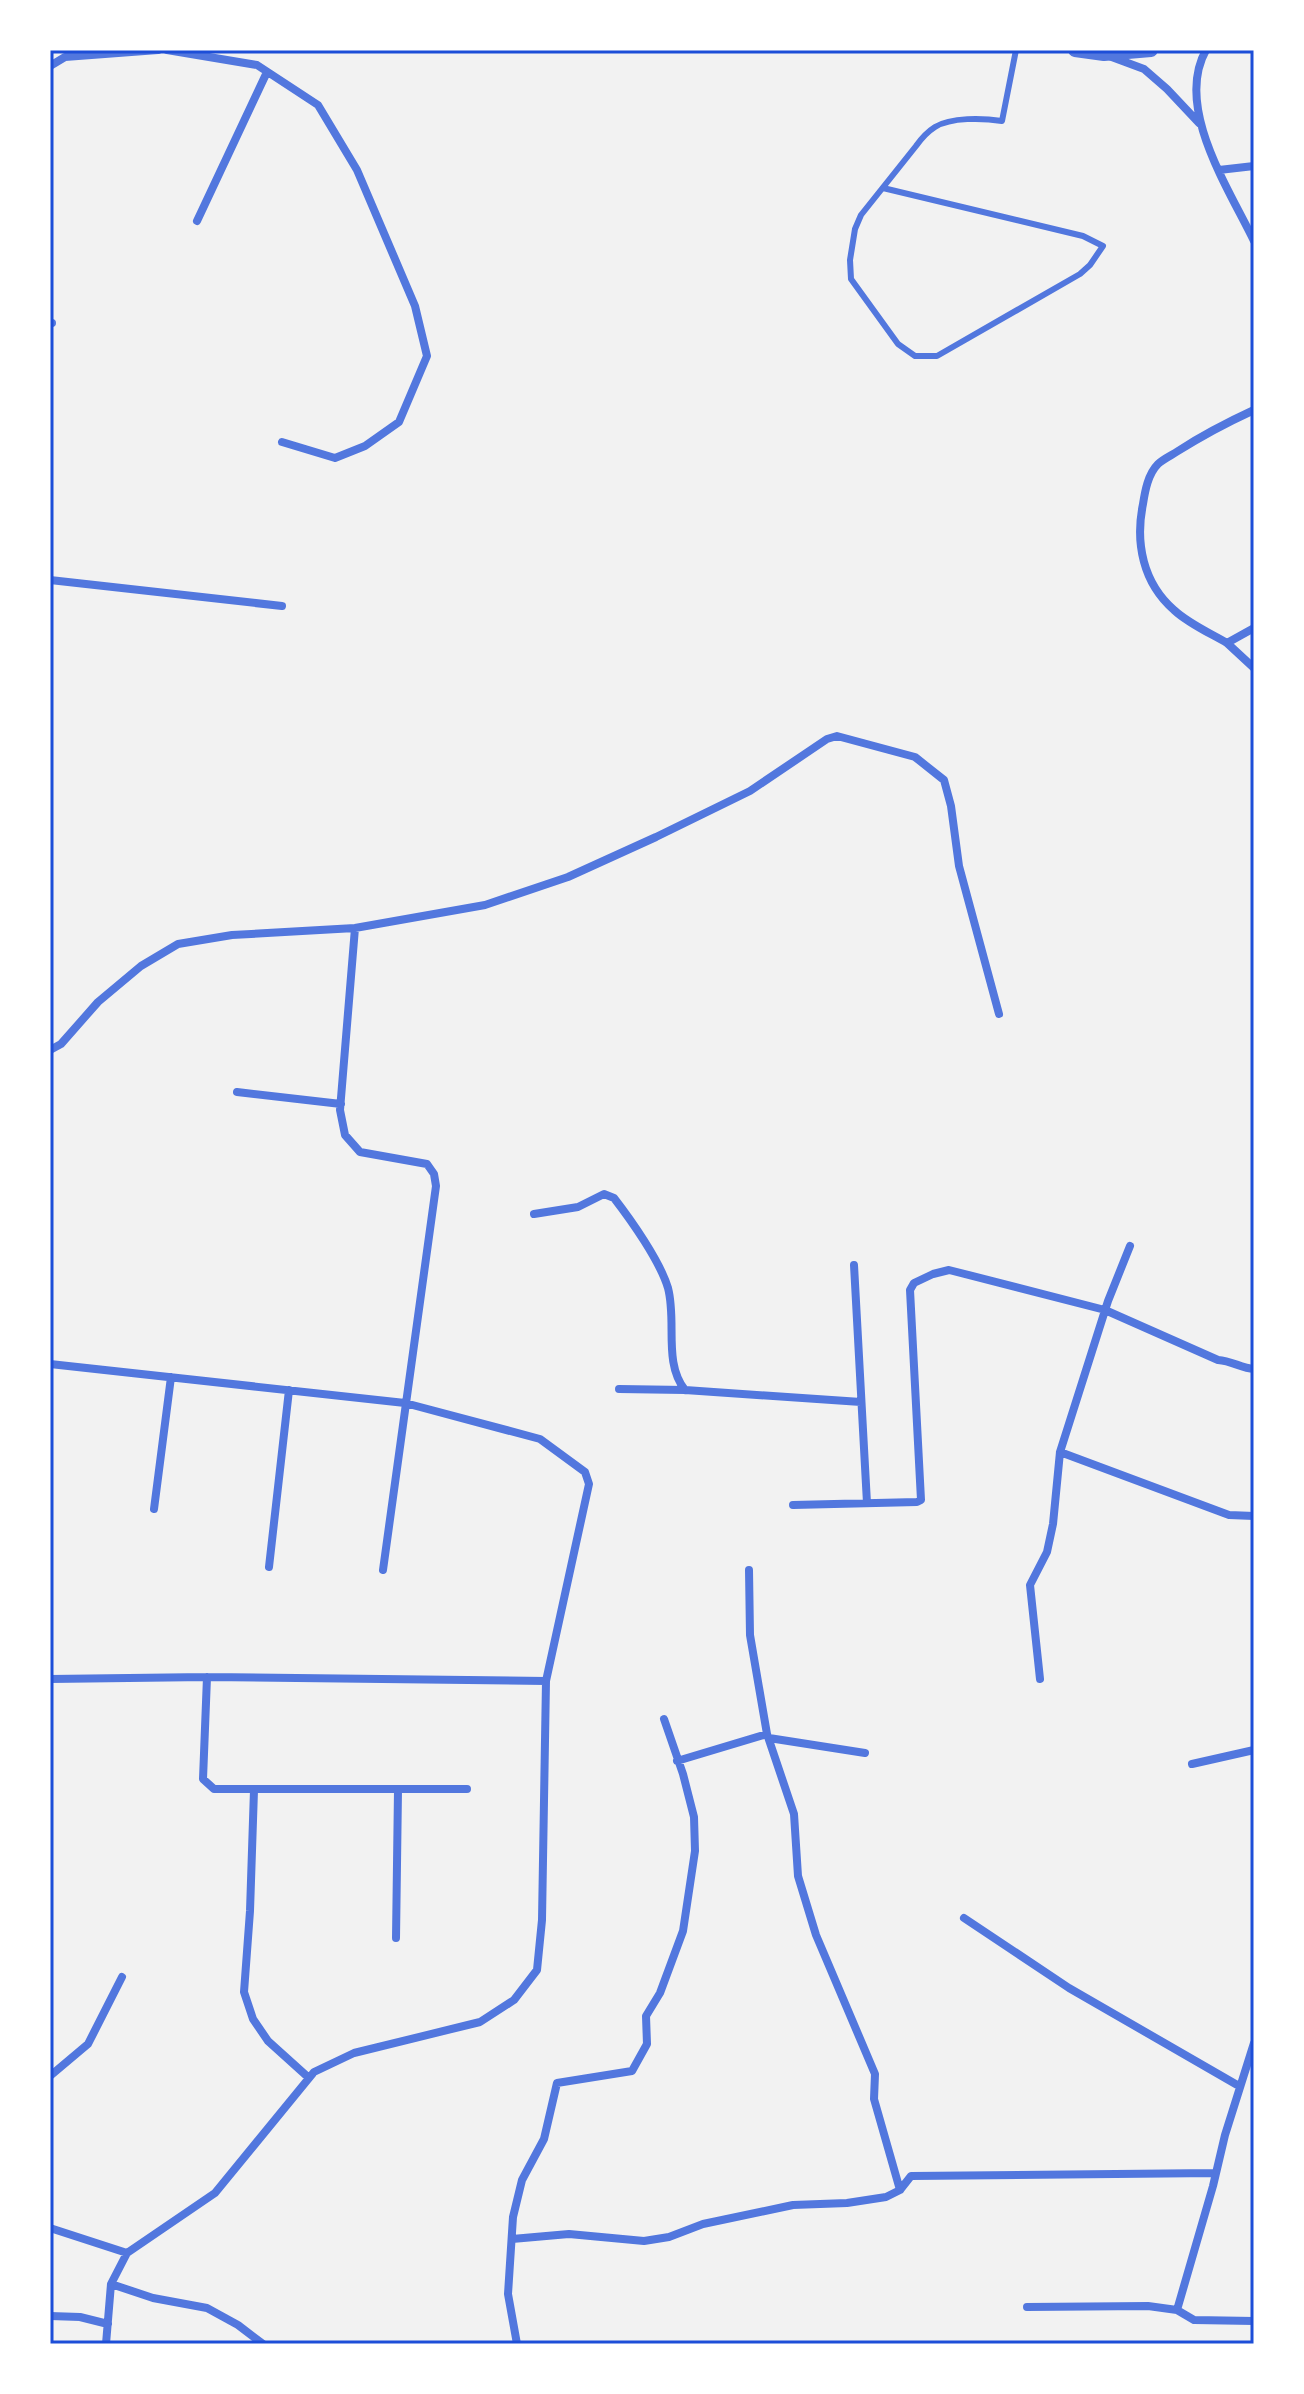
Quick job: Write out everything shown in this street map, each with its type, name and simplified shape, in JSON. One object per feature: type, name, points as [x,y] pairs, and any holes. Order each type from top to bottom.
[{"type":"street","points":[[50,66],[65,57],[158,50]]},
{"type":"street","points":[[167,50],[257,65],[318,105],[357,170],[415,306],[427,356],[399,422],[365,446],[335,458],[282,442]]},
{"type":"street","points":[[1075,50],[1104,54],[1144,69],[1200,124]]},
{"type":"street","points":[[1104,54],[1151,50]]},
{"type":"street","points":[[1206,50],[1196,78],[1200,124],[1254,241]]},
{"type":"street","points":[[197,221],[267,72]]},
{"type":"street","points":[[1219,170],[1254,166]]},
{"type":"street","points":[[1254,410],[1159,463],[1151,473],[1139,521],[1146,573],[1155,589],[1174,610],[1227,643],[1254,668]]},
{"type":"street","points":[[50,580],[282,606]]},
{"type":"street","points":[[1227,643],[1254,628]]},
{"type":"street","points":[[50,1050],[61,1044],[98,1002],[141,966],[178,944],[232,935],[355,928],[485,905],[568,877],[750,791],[827,739],[837,736],[915,757],[944,780],[951,806],[959,866],[999,1014]]},
{"type":"street","points":[[355,928],[341,1104],[345,1135],[360,1152],[427,1164],[434,1174],[436,1186],[383,1570]]},
{"type":"street","points":[[237,1092],[341,1104]]},
{"type":"street","points":[[534,1214],[578,1207],[604,1194],[614,1198],[659,1267],[667,1287],[671,1307],[673,1363],[677,1379],[685,1390]]},
{"type":"street","points":[[1040,1679],[1030,1585],[1047,1552],[1060,1452],[1105,1310],[1130,1246]]},
{"type":"street","points":[[854,1265],[867,1503]]},
{"type":"street","points":[[793,1505],[921,1500],[910,1290],[914,1283],[933,1274],[949,1270],[1105,1310],[1218,1360],[1254,1369]]},
{"type":"street","points":[[50,1364],[405,1403],[540,1439],[585,1472],[589,1484],[546,1681],[542,1920],[537,1970],[514,2000],[480,2022],[354,2053],[314,2072],[215,2193],[127,2253],[111,2284],[106,2344]]},
{"type":"street","points":[[154,1509],[171,1377]]},
{"type":"street","points":[[619,1389],[685,1390],[861,1402]]},
{"type":"street","points":[[269,1567],[289,1390]]},
{"type":"street","points":[[1060,1452],[1229,1515],[1254,1516]]},
{"type":"street","points":[[749,1570],[750,1635],[768,1736],[794,1814],[798,1876],[816,1935],[875,2074],[874,2099],[900,2190]]},
{"type":"street","points":[[50,1679],[207,1677],[546,1681]]},
{"type":"street","points":[[207,1677],[203,1779],[214,1789],[467,1789]]},
{"type":"street","points":[[517,2344],[508,2294],[513,2217],[522,2180],[544,2139],[557,2083],[632,2071],[647,2044],[646,2016],[660,1993],[683,1931],[695,1851],[694,1817],[664,1719]]},
{"type":"street","points":[[677,1761],[768,1736],[865,1753]]},
{"type":"street","points":[[1192,1764],[1254,1750]]},
{"type":"street","points":[[254,1790],[244,1992],[253,2019],[268,2041],[309,2078]]},
{"type":"street","points":[[396,1938],[398,1790]]},
{"type":"street","points":[[964,1918],[1069,1988],[1239,2086]]},
{"type":"street","points":[[50,2076],[88,2044],[122,1977]]},
{"type":"street","points":[[1177,2310],[1239,2086],[1254,2043]]},
{"type":"street","points":[[512,2239],[584,2234],[644,2241],[793,2205],[847,2203],[886,2197],[900,2190],[911,2176],[1215,2173]]},
{"type":"street","points":[[50,2228],[127,2253]]},
{"type":"street","points":[[111,2284],[153,2298],[207,2308],[238,2325],[263,2344]]},
{"type":"street","points":[[1027,2307],[1148,2306],[1177,2310],[1194,2320],[1254,2321]]},
{"type":"street","points":[[50,2316],[80,2317],[108,2324]]},
{"type":"lane","points":[[883,188],[1083,236],[1103,246],[1090,265],[1064,284],[937,356],[915,356],[898,344],[851,279],[850,260],[855,229],[861,215],[925,136],[937,125],[958,121],[1002,121],[1016,50]]}]
